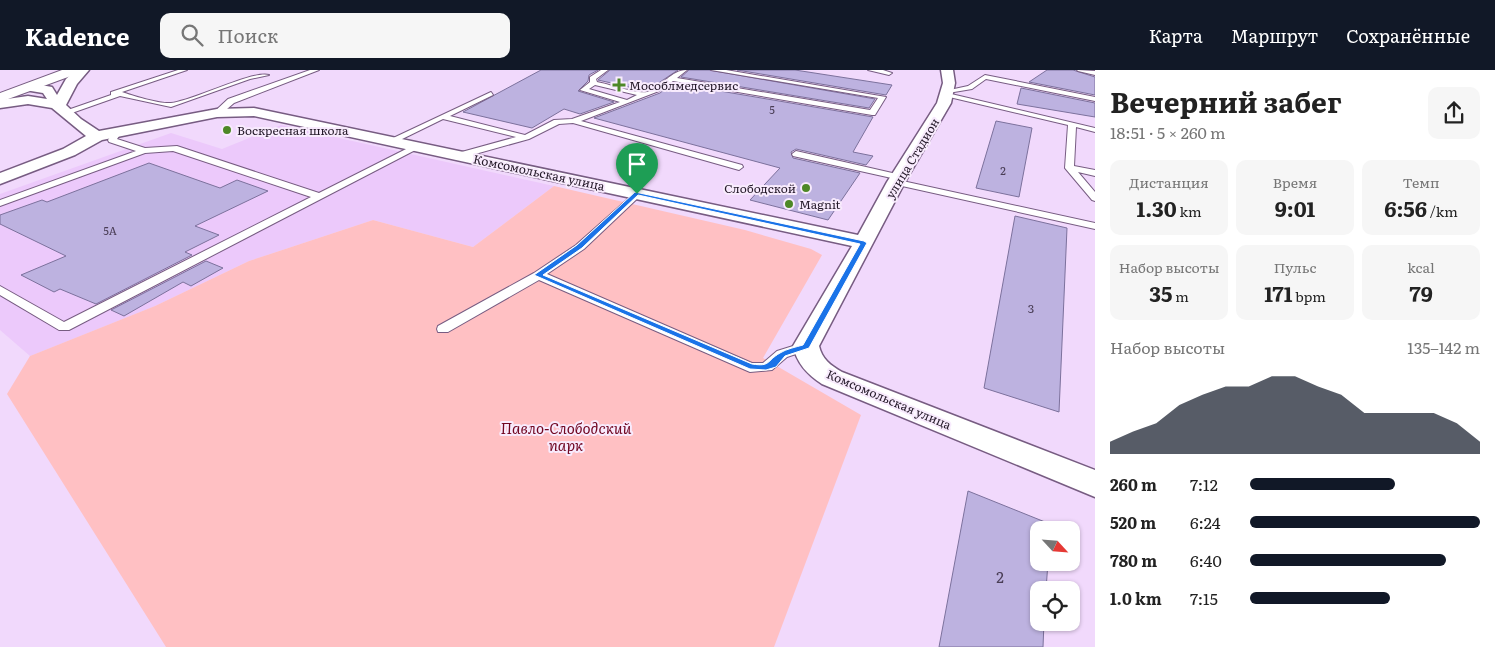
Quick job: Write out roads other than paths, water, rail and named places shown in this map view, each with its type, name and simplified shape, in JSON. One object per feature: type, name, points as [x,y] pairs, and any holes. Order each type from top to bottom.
[{"type":"main road","points":[[0,98],[74,70]]},
{"type":"street","points":[[62,109],[71,82],[83,70]]},
{"type":"street","points":[[947,70],[948,93]]},
{"type":"street","points":[[30,87],[47,90],[75,124],[97,136]]},
{"type":"street","name":"улица Стадион","points":[[864,243],[897,179],[944,103],[948,93]]},
{"type":"street","points":[[0,104],[36,100],[62,109]]},
{"type":"street","name":"Комсомольская улица","points":[[97,136],[217,113],[254,112],[393,140],[864,243]]},
{"type":"street","points":[[0,179],[69,152],[97,136]]},
{"type":"street","points":[[806,346],[864,243]]},
{"type":"street","name":"Комсомольская улица","points":[[806,346],[808,357],[817,369],[832,378],[1095,484]]},
{"type":"lane","points":[[184,70],[113,93],[171,105],[249,77],[268,73],[289,80]]},
{"type":"lane","points":[[217,113],[231,101],[316,70]]},
{"type":"lane","points":[[594,83],[592,78],[605,70]]},
{"type":"lane","points":[[461,155],[526,137],[557,122],[573,121],[645,95],[656,90],[684,70]]},
{"type":"lane","points":[[672,79],[872,113],[882,97],[714,70]]},
{"type":"lane","points":[[871,70],[889,73]]},
{"type":"lane","points":[[1080,70],[1095,73]]},
{"type":"lane","points":[[948,93],[970,88],[986,73],[1095,99]]},
{"type":"lane","points":[[626,102],[583,90],[594,83],[645,95]]},
{"type":"lane","points":[[948,93],[1095,130]]},
{"type":"lane","points":[[62,109],[120,94]]},
{"type":"lane","points":[[393,140],[491,94]]},
{"type":"lane","points":[[443,117],[526,137]]},
{"type":"lane","points":[[573,121],[739,167]]},
{"type":"lane","points":[[1072,124],[1069,168],[1095,198]]},
{"type":"lane","points":[[116,133],[112,140],[144,151]]},
{"type":"lane","points":[[0,290],[64,327],[419,146]]},
{"type":"lane","points":[[0,203],[144,151],[174,148],[320,197]]},
{"type":"lane","points":[[796,154],[1095,226]]},
{"type":"lane","points":[[1069,168],[1095,173]]},
{"type":"lane","points":[[443,329],[538,275],[580,247],[637,194]]},
{"type":"lane","points":[[538,275],[750,367],[763,368],[773,365],[782,355],[806,346]]},
{"type":"place","name":"Мособлмедсервис","points":[[619,85]]},
{"type":"place","name":"Воскресная школа","points":[[227,130]]},
{"type":"place","name":"Слободской","points":[[806,188]]},
{"type":"place","name":"Magnit","points":[[789,204]]},
{"type":"park label","name":"Павло-Слободский парк","points":[[566,436]]}]
